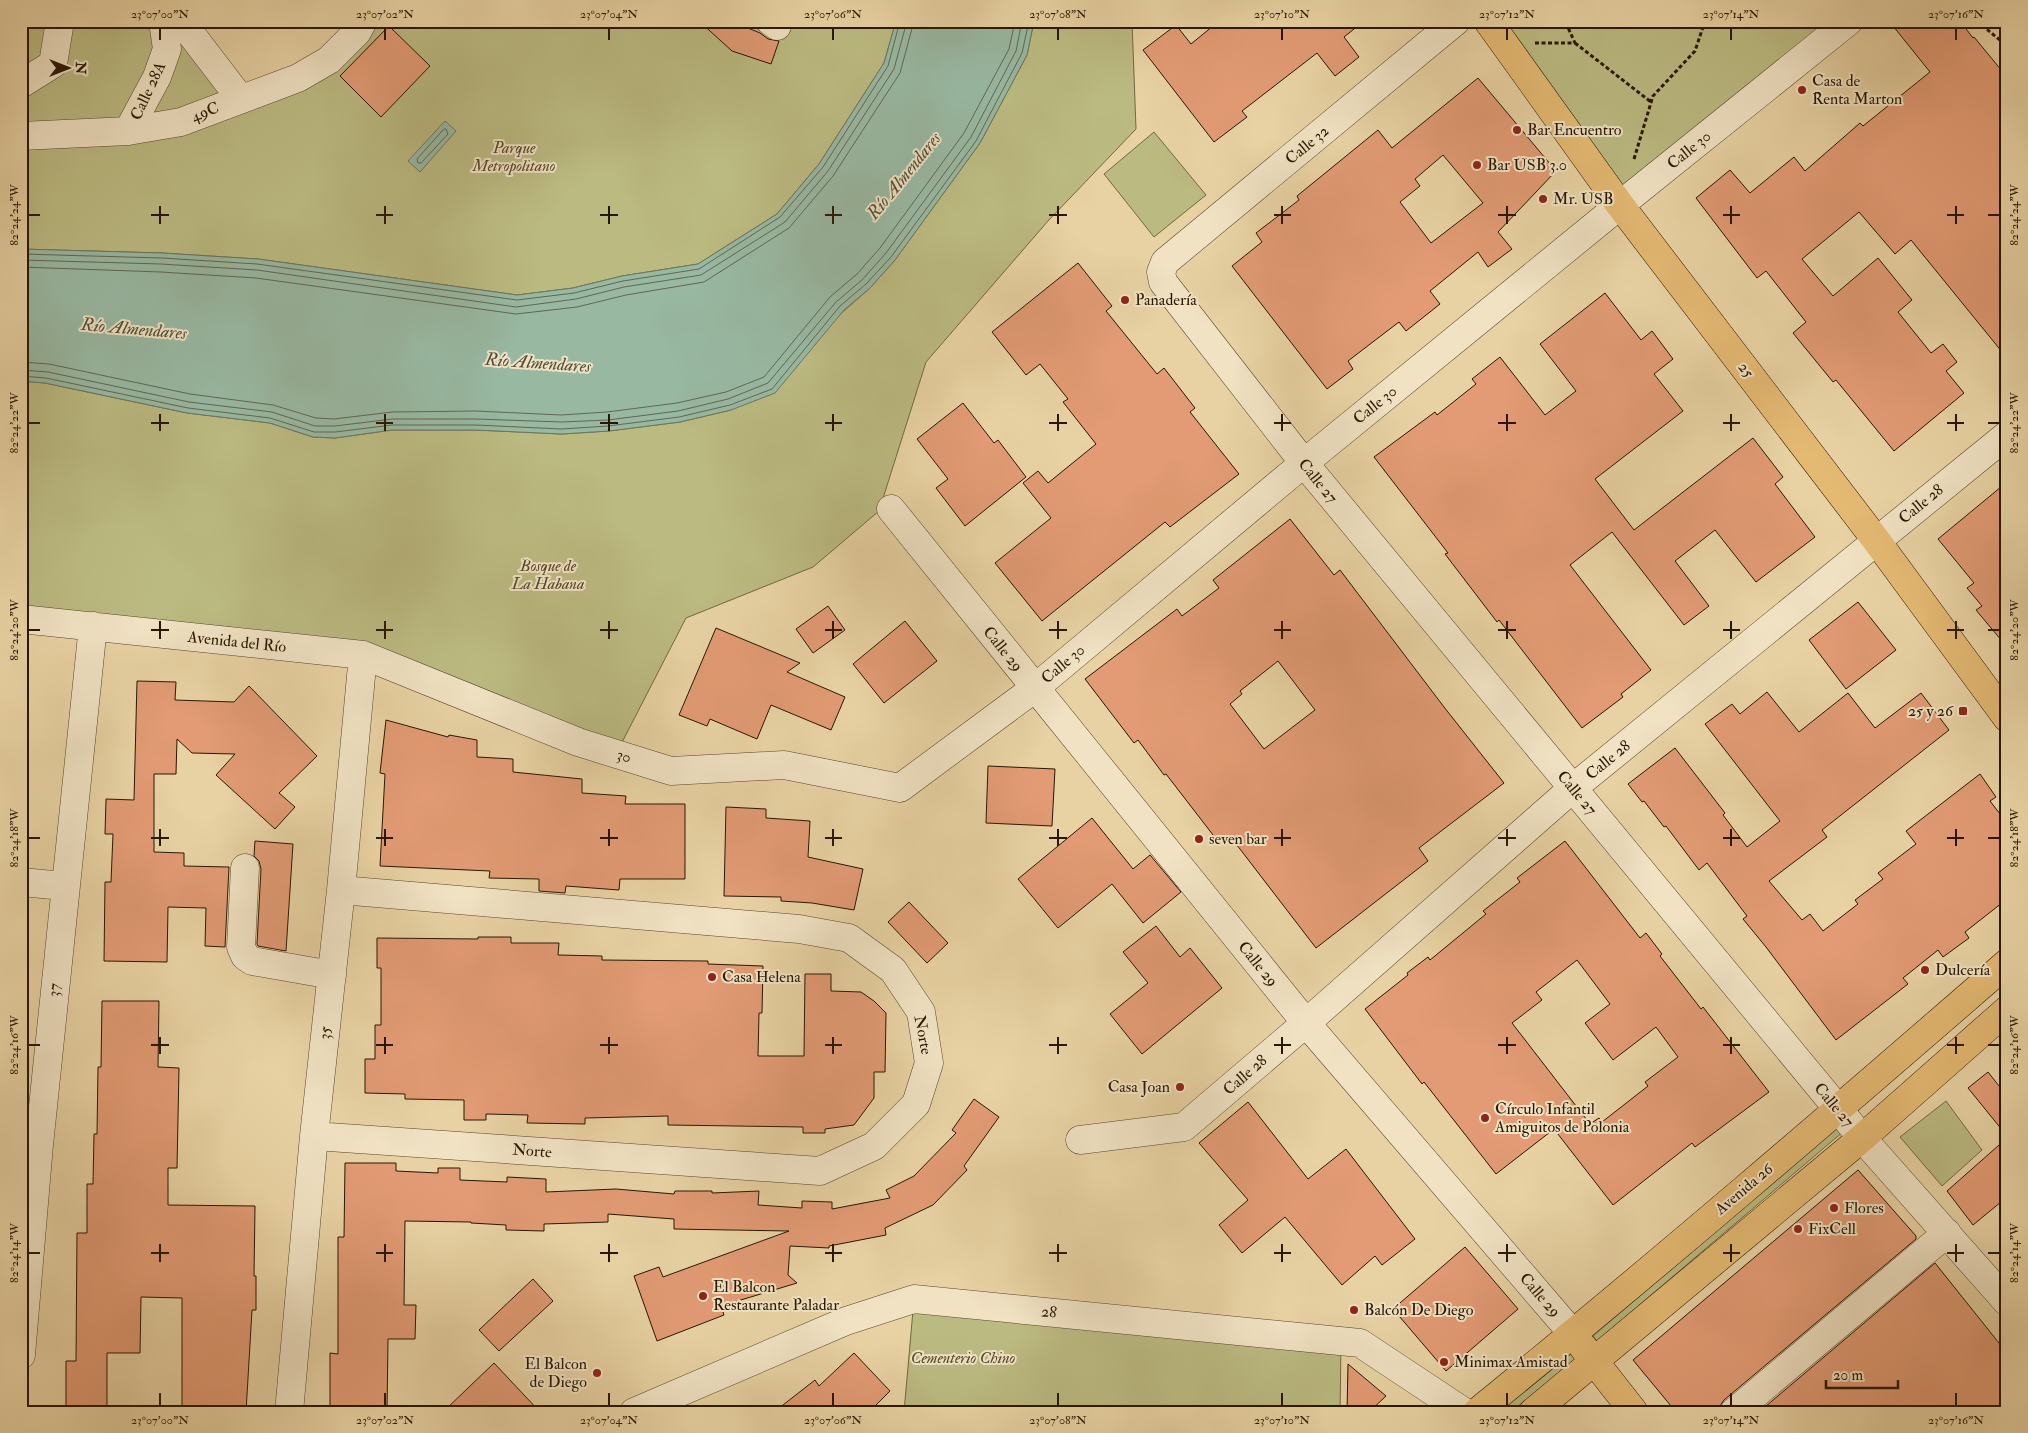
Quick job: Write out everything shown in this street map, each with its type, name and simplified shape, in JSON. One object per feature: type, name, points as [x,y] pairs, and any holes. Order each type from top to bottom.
[{"type":"main road","name":"25","points":[[1495,32],[1620,205],[1876,540],[2007,718]]},
{"type":"main road","name":"Avenida 26","points":[[1477,1412],[1573,1334],[1838,1110],[2007,963]]},
{"type":"main road","points":[[1533,1412],[1862,1138],[2007,1010]]},
{"type":"main road","name":"Calle 29","points":[[1573,1334],[1634,1412]]},
{"type":"street","points":[[21,84],[53,64],[60,21]]},
{"type":"street","name":"Calle 28A","points":[[128,132],[156,76],[167,49],[163,21]]},
{"type":"street","points":[[181,21],[240,98]]},
{"type":"street","name":"49C","points":[[21,136],[128,132],[181,122],[240,98],[298,78],[329,60],[357,32],[363,21]]},
{"type":"street","name":"Calle 32","points":[[1161,272],[1165,262],[1456,21]]},
{"type":"street","name":"Calle 30","points":[[900,788],[1035,688],[1304,463],[1620,205],[1850,21]]},
{"type":"street","name":"Calle 27","points":[[1161,272],[1163,282],[1304,463],[1838,1110],[2007,1302]]},
{"type":"street","name":"Calle 28","points":[[1080,1140],[1184,1127],[1306,1023],[1573,788],[2007,435]]},
{"type":"street","name":"Calle 29","points":[[891,509],[1306,1023],[1573,1334]]},
{"type":"street","name":"Avenida del Río","points":[[21,619],[363,655]]},
{"type":"street","name":"37","points":[[21,1354],[30,1144],[64,886],[93,626]]},
{"type":"street","name":"30","points":[[363,655],[578,742],[671,771],[784,765],[900,788]]},
{"type":"street","name":"35","points":[[289,1412],[314,1136],[341,890],[363,655]]},
{"type":"street","points":[[245,868],[241,947],[245,956],[252,961],[332,975]]},
{"type":"street","points":[[21,882],[64,886]]},
{"type":"street","name":"Norte","points":[[314,1136],[820,1172],[874,1146],[916,1104],[929,1063],[921,1012],[893,970],[850,938],[798,929],[341,890]]},
{"type":"street","points":[[1734,1412],[1947,1234]]},
{"type":"street","name":"28","points":[[634,1412],[846,1321],[914,1299],[1360,1343],[1464,1412]]},
{"type":"path","points":[[1565,21],[1576,43],[1652,102]]},
{"type":"path","points":[[1631,168],[1653,96],[1695,52],[1705,21]]},
{"type":"path","points":[[1978,21],[2007,46]]},
{"type":"path","points":[[1495,32],[1576,43]]},
{"type":"green space","name":"Parque Metropolitano","points":[[21,21],[181,21],[240,98],[270,87],[363,21],[896,21],[884,63],[819,164],[777,214],[698,264],[622,276],[573,288],[517,295],[258,259],[162,253],[21,249]]},
{"type":"green space","name":"Bosque de La Habana","points":[[1034,21],[1132,21],[1136,129],[1048,221],[926,362],[879,511],[813,567],[686,618],[616,754],[363,655],[21,619],[21,381],[45,383],[187,413],[270,423],[313,437],[335,438],[392,430],[475,430],[562,434],[609,431],[680,422],[731,410],[870,288],[895,260],[980,143],[1027,55]]},
{"type":"green space","points":[[1488,21],[1849,21],[1620,205]]},
{"type":"green space","points":[[1154,132],[1206,195],[1154,237],[1104,174]]},
{"type":"green space","points":[[1946,1101],[1982,1150],[1942,1186],[1900,1137]]},
{"type":"green space","points":[[1839,1126],[1844,1131],[1597,1341],[1593,1336]]},
{"type":"green space","name":"Cementerio Chino","points":[[914,1299],[1341,1343],[1340,1412],[904,1412]]},
{"type":"green space","points":[[1571,1354],[1575,1359],[1511,1412],[1500,1412]]},
{"type":"water","name":"Río Almendares","points":[[896,21],[1034,21],[1027,55],[980,143],[895,260],[870,288],[844,310],[775,393],[731,410],[680,422],[609,431],[562,434],[475,430],[392,430],[335,438],[313,437],[270,423],[187,413],[45,383],[21,381],[21,249],[162,253],[258,259],[517,295],[573,288],[622,276],[698,264],[777,214],[819,164],[884,63]]},
{"type":"water","points":[[445,121],[456,131],[420,172],[408,161]]},
{"type":"building","points":[[699,21],[731,21],[760,33],[768,39],[779,41],[771,64],[732,51]]},
{"type":"building","points":[[1219,21],[1364,21],[1344,37],[1359,57],[1335,76],[1317,53],[1242,111],[1247,117],[1214,142],[1143,50],[1176,25],[1191,44]]},
{"type":"building","points":[[1889,21],[1960,21],[2007,77],[2007,358],[1911,240],[1895,254],[1859,212],[1802,259],[1833,296],[1878,258],[1912,300],[1898,312],[1931,353],[1943,344],[1957,362],[1946,371],[1964,393],[1894,451],[1836,380],[1833,382],[1793,333],[1806,322],[1766,271],[1757,278],[1696,198],[1730,170],[1750,193],[1794,157],[1805,171],[1860,123],[1863,126],[1930,72]]},
{"type":"building","points":[[389,26],[430,66],[381,117],[340,76]]},
{"type":"building","points":[[1478,78],[1556,171],[1498,232],[1512,249],[1488,267],[1478,252],[1430,291],[1440,304],[1406,331],[1399,322],[1348,361],[1353,369],[1327,389],[1232,266],[1262,242],[1256,233],[1299,200],[1297,196],[1378,130],[1392,148]],"holes":[[[1443,155],[1483,203],[1431,243],[1400,202],[1420,186],[1415,179]]]},
{"type":"building","points":[[1078,263],[1112,306],[1106,311],[1157,374],[1164,368],[1195,408],[1190,412],[1239,474],[1170,527],[1165,522],[1042,621],[995,563],[1051,518],[1023,483],[1038,471],[1048,483],[1096,444],[1063,402],[1068,399],[1040,364],[1026,375],[992,332]]},
{"type":"building","points":[[1605,293],[1641,340],[1652,331],[1673,359],[1654,374],[1683,411],[1595,479],[1634,530],[1753,438],[1783,477],[1775,484],[1815,537],[1756,582],[1715,530],[1675,561],[1709,606],[1684,625],[1612,532],[1570,565],[1651,670],[1621,694],[1623,697],[1582,728],[1499,620],[1497,622],[1445,554],[1448,553],[1374,457],[1435,412],[1437,415],[1476,384],[1472,379],[1500,357],[1545,415],[1576,391],[1540,344]]},
{"type":"building","points":[[963,403],[994,443],[998,440],[1026,477],[965,526],[936,488],[948,479],[917,439]]},
{"type":"building","points":[[2007,482],[2007,647],[1976,610],[1982,606],[1967,588],[1974,583],[1938,539]]},
{"type":"building","points":[[1290,519],[1334,575],[1340,570],[1504,783],[1419,848],[1428,861],[1316,948],[1230,836],[1220,844],[1138,740],[1134,743],[1085,679],[1177,609],[1182,616],[1219,588],[1213,580]],"holes":[[[1278,661],[1315,710],[1264,749],[1230,704],[1242,694],[1240,691]]]},
{"type":"building","points":[[1858,602],[1896,650],[1846,689],[1809,640]]},
{"type":"building","points":[[828,606],[845,630],[813,653],[796,629]]},
{"type":"building","points":[[905,621],[937,661],[884,703],[853,664]]},
{"type":"building","points":[[716,628],[800,663],[787,672],[845,697],[831,730],[771,705],[757,739],[710,719],[707,726],[679,715]]},
{"type":"building","points":[[137,681],[176,682],[175,700],[234,702],[249,686],[317,756],[279,793],[295,807],[275,829],[216,775],[235,754],[192,753],[177,739],[176,774],[154,774],[154,852],[184,853],[184,866],[229,867],[225,947],[205,946],[206,908],[168,907],[167,962],[104,961],[105,882],[111,882],[113,834],[105,834],[106,799],[134,800]]},
{"type":"building","points":[[1767,692],[1799,732],[1848,693],[1875,728],[1921,693],[1949,730],[1822,830],[1827,837],[1769,881],[1802,920],[1810,914],[1823,931],[1858,904],[1855,900],[1883,879],[1878,873],[1916,844],[1906,831],[1980,774],[1996,797],[1990,801],[2007,823],[2007,899],[1965,932],[1969,938],[1943,957],[1938,950],[1903,978],[1908,984],[1836,1040],[1743,919],[1747,916],[1707,863],[1699,870],[1666,826],[1664,827],[1628,784],[1675,748],[1725,813],[1723,815],[1747,847],[1780,821],[1705,724],[1732,704],[1740,714]]},
{"type":"building","points":[[386,720],[448,737],[449,735],[477,740],[477,757],[513,759],[513,772],[582,779],[582,793],[626,796],[625,804],[685,804],[685,879],[620,879],[619,890],[566,886],[565,893],[539,891],[539,879],[489,878],[490,871],[380,866],[385,774],[380,773]]},
{"type":"building","points":[[988,766],[1055,769],[1052,826],[986,823]]},
{"type":"building","points":[[726,807],[766,809],[766,818],[810,821],[808,857],[863,869],[854,910],[812,903],[781,901],[781,897],[724,896]]},
{"type":"building","points":[[1092,818],[1133,869],[1150,855],[1181,892],[1143,923],[1112,884],[1058,928],[1018,879]]},
{"type":"building","points":[[255,841],[293,844],[286,951],[258,946],[257,944],[261,869],[259,861],[254,856]]},
{"type":"building","points":[[1565,841],[1640,938],[1646,933],[1662,954],[1660,956],[1701,1009],[1703,1007],[1769,1092],[1695,1147],[1692,1143],[1613,1205],[1554,1129],[1496,1174],[1424,1082],[1422,1084],[1365,1009],[1408,975],[1407,973],[1428,957],[1430,960],[1486,914],[1483,911],[1520,882],[1517,878]],"holes":[[[1577,960],[1610,1004],[1585,1023],[1613,1060],[1656,1027],[1678,1057],[1645,1082],[1648,1086],[1602,1122],[1599,1118],[1590,1124],[1512,1023],[1542,1000],[1536,992]]]},
{"type":"building","points":[[909,902],[948,943],[927,963],[888,922]]},
{"type":"building","points":[[1156,926],[1180,957],[1190,948],[1222,988],[1142,1054],[1110,1014],[1148,983],[1123,952]]},
{"type":"building","points":[[478,937],[511,937],[511,943],[559,943],[558,955],[602,956],[602,960],[708,961],[708,964],[763,966],[762,1013],[759,1013],[758,1056],[804,1056],[805,974],[831,974],[831,991],[861,992],[886,1013],[885,1072],[874,1072],[874,1098],[854,1125],[825,1129],[825,1133],[803,1133],[803,1127],[668,1125],[668,1116],[585,1118],[585,1124],[527,1123],[528,1115],[486,1114],[486,1120],[464,1120],[464,1100],[405,1099],[405,1094],[365,1093],[365,1059],[375,1059],[375,1025],[381,1025],[381,968],[377,968],[377,938],[478,939]]},
{"type":"building","points":[[102,1001],[159,1001],[158,1067],[179,1068],[177,1168],[168,1168],[168,1205],[255,1206],[254,1276],[256,1276],[256,1310],[252,1310],[246,1412],[182,1412],[182,1298],[141,1297],[140,1353],[107,1353],[107,1412],[66,1412],[66,1361],[76,1361],[77,1233],[87,1233],[87,1184],[93,1184],[94,1134],[97,1134],[98,1067],[101,1067]]},
{"type":"building","points":[[1988,1072],[2007,1096],[2007,1136],[1968,1088]]},
{"type":"building","points":[[974,1099],[999,1117],[964,1166],[967,1170],[933,1205],[885,1228],[886,1235],[829,1246],[829,1248],[790,1246],[788,1275],[797,1283],[721,1306],[724,1315],[657,1341],[634,1276],[659,1267],[663,1277],[789,1231],[674,1229],[674,1219],[608,1214],[608,1222],[544,1224],[544,1231],[506,1230],[506,1225],[471,1222],[405,1221],[404,1305],[416,1305],[415,1339],[388,1339],[387,1412],[330,1412],[330,1353],[338,1354],[338,1237],[344,1237],[345,1163],[396,1163],[396,1171],[438,1173],[438,1168],[460,1168],[460,1180],[507,1182],[507,1177],[546,1179],[546,1192],[616,1189],[674,1194],[675,1191],[712,1191],[712,1193],[759,1191],[758,1205],[802,1208],[802,1201],[832,1202],[832,1209],[890,1198],[886,1190],[914,1176],[956,1133],[952,1130]]},
{"type":"building","points":[[1248,1102],[1308,1179],[1346,1149],[1415,1239],[1382,1265],[1375,1256],[1342,1285],[1285,1217],[1242,1253],[1219,1225],[1248,1200],[1199,1143]]},
{"type":"building","points":[[2007,1138],[2007,1197],[1973,1225],[1947,1191]]},
{"type":"building","points":[[1858,1170],[1916,1236],[1916,1239],[1724,1400],[1719,1412],[1676,1412],[1633,1360]]},
{"type":"building","points":[[1465,1247],[1518,1309],[1446,1371],[1393,1309]]},
{"type":"building","points":[[1935,1263],[2007,1353],[2007,1405],[1998,1412],[1759,1412]]},
{"type":"building","points":[[533,1279],[553,1301],[499,1351],[479,1330]]},
{"type":"building","points":[[854,1353],[890,1391],[869,1412],[774,1412],[815,1380],[819,1386]]},
{"type":"building","points":[[494,1363],[540,1412],[443,1412]]},
{"type":"building","points":[[1348,1364],[1386,1396],[1369,1412],[1347,1412]]},
{"type":"place","name":"Casa de Renta Marton","points":[[1802,90]]},
{"type":"place","name":"Bar Encuentro","points":[[1517,130]]},
{"type":"place","name":"Bar USB 3.0","points":[[1477,165]]},
{"type":"place","name":"Mr. USB","points":[[1543,199]]},
{"type":"place","name":"Panadería","points":[[1125,300]]},
{"type":"place","name":"25 y 26","points":[[1963,711]]},
{"type":"place","name":"seven bar","points":[[1199,839]]},
{"type":"place","name":"Dulcería","points":[[1925,970]]},
{"type":"place","name":"Casa Helena","points":[[712,977]]},
{"type":"place","name":"Casa Joan","points":[[1180,1087]]},
{"type":"place","name":"Círculo Infantil Amiguitos de Polonia","points":[[1485,1118]]},
{"type":"place","name":"Flores","points":[[1834,1208]]},
{"type":"place","name":"FixCell","points":[[1798,1229]]},
{"type":"place","name":"El Balcon Restaurante Paladar","points":[[703,1296]]},
{"type":"place","name":"Balcón De Diego","points":[[1354,1310]]},
{"type":"place","name":"Minimax Amistad","points":[[1444,1362]]},
{"type":"place","name":"El Balcon de Diego","points":[[597,1373]]}]
